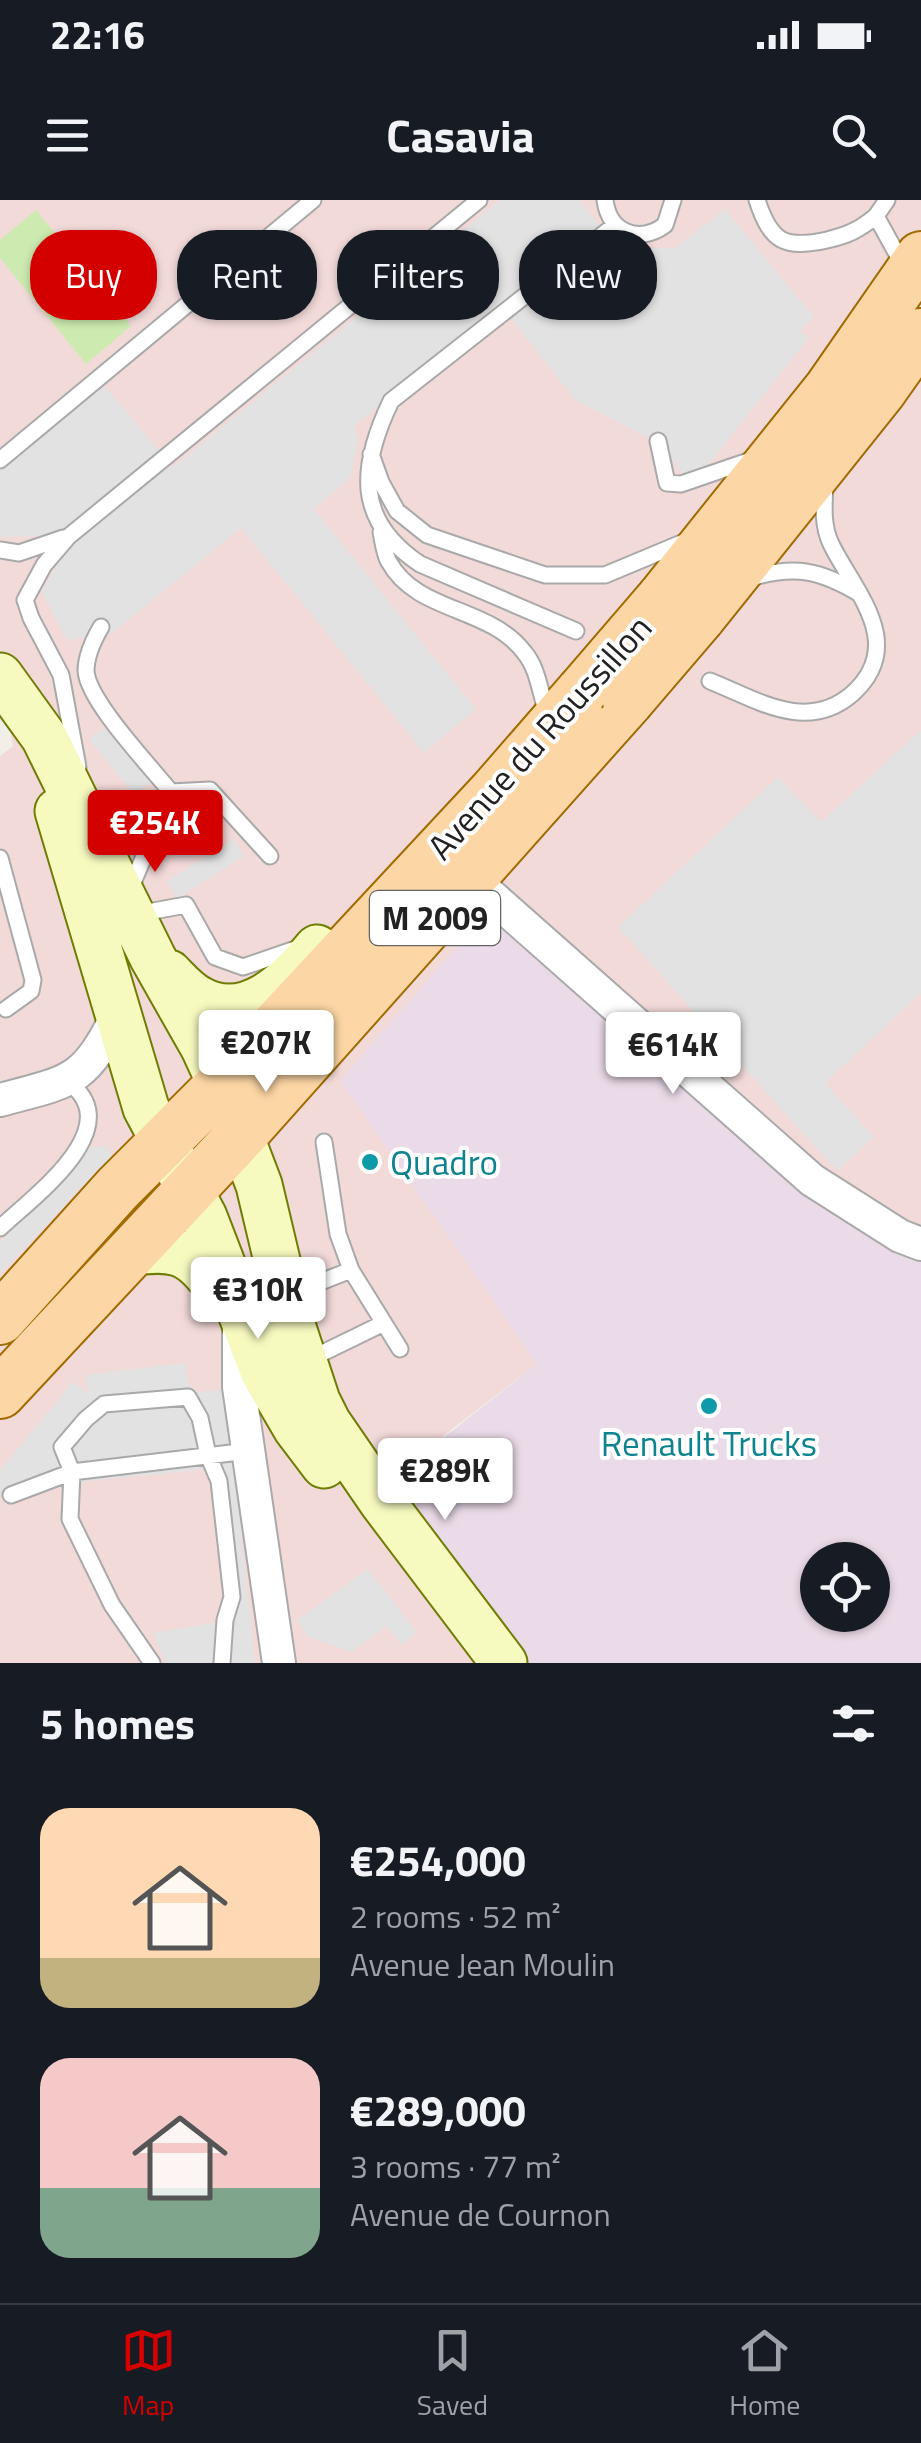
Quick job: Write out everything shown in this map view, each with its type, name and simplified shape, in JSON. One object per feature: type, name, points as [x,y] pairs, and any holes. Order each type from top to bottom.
[{"type":"main road","name":"Avenue du Roussillon","points":[[0,1319],[162,1142],[221,1085],[314,965],[585,698],[697,600],[806,453],[915,266]]},
{"type":"main road","name":"Avenue du Roussillon","points":[[697,600],[724,524],[806,453],[921,334]]},
{"type":"main road","points":[[585,698],[586,656],[697,600]]},
{"type":"main road","points":[[0,676],[44,737],[153,958],[204,1048],[242,1134],[259,1185],[286,1297],[269,1374]]},
{"type":"main road","name":"Avenue du Roussillon","points":[[0,1393],[242,1134],[470,878],[585,698]]},
{"type":"main road","points":[[0,712],[25,738],[42,765],[143,1099],[162,1142],[204,1216],[239,1314],[296,1428],[472,1663]]},
{"type":"main road","points":[[153,958],[194,996],[217,1005],[242,1005],[261,998],[314,965]]},
{"type":"main road","points":[[128,1253],[170,1250],[188,1254],[239,1314]]},
{"type":"main road","points":[[269,1374],[317,1402],[344,1448],[504,1663]]},
{"type":"street","points":[[470,878],[812,1180],[900,1236],[921,1244]]},
{"type":"street","points":[[0,1100],[68,1082],[92,1062],[118,1014]]},
{"type":"street","points":[[269,1374],[248,1451],[279,1663]]},
{"type":"lane","points":[[0,460],[313,200]]},
{"type":"lane","points":[[90,825],[67,695],[25,600],[44,565],[68,536],[479,200]]},
{"type":"lane","points":[[606,200],[608,216],[615,225],[634,235],[656,231],[670,215],[673,200]]},
{"type":"lane","points":[[757,200],[764,221],[779,238],[797,246],[854,234],[876,216],[887,200]]},
{"type":"lane","points":[[876,216],[915,266]]},
{"type":"lane","points":[[585,698],[534,668],[502,629],[426,597],[401,578],[387,560],[370,502],[367,474],[370,452],[391,401],[615,225]]},
{"type":"lane","points":[[658,441],[667,483],[682,484],[806,453],[824,508],[828,535],[864,596],[875,626],[874,659],[856,690],[828,710],[809,714],[789,712],[710,681]]},
{"type":"lane","points":[[370,452],[397,511],[427,535],[545,575],[605,575],[724,524]]},
{"type":"lane","points":[[380,528],[396,548],[420,564],[576,631]]},
{"type":"lane","points":[[0,550],[20,553],[68,536]]},
{"type":"lane","points":[[697,600],[784,570],[807,571],[837,580],[864,596]]},
{"type":"lane","points":[[101,627],[92,644],[86,671],[94,696],[171,792]]},
{"type":"lane","points":[[0,654],[26,684],[50,722],[59,766]]},
{"type":"lane","points":[[171,792],[210,790],[270,856]]},
{"type":"lane","points":[[171,792],[128,908],[186,904],[207,948],[226,963],[243,967],[277,954],[314,965]]},
{"type":"lane","points":[[0,858],[33,980],[25,998],[6,1008]]},
{"type":"lane","points":[[0,1228],[75,1154],[88,1131],[89,1108],[80,1091],[68,1082]]},
{"type":"lane","points":[[324,1142],[338,1234],[351,1270],[400,1349]]},
{"type":"lane","points":[[239,1314],[351,1270]]},
{"type":"lane","points":[[269,1374],[384,1323]]},
{"type":"lane","points":[[152,1663],[112,1605],[70,1518],[72,1472],[62,1447],[104,1404],[188,1397],[200,1418],[208,1455],[219,1481],[232,1597],[225,1620],[222,1663]]},
{"type":"lane","points":[[11,1496],[72,1472],[248,1451]]},
{"type":"shaded area","points":[[0,200],[921,200],[921,1257],[366,1116],[537,1364],[443,1436],[499,1663],[0,1663],[0,756],[13,746],[0,676]]},
{"type":"shaded area","points":[[500,200],[579,200],[603,230],[519,230],[519,320],[657,320],[657,248],[675,248],[725,209],[814,317],[799,331],[809,338],[704,470],[682,474],[662,445],[576,401],[499,308],[499,230],[463,230]]},
{"type":"shaded area","points":[[353,320],[484,320],[354,426],[358,441],[350,478],[314,509],[476,709],[424,753],[241,528],[111,634],[67,640],[42,591],[62,557],[44,536],[0,537],[0,469],[103,384],[173,467]]},
{"type":"shaded area","points":[[104,727],[150,782],[134,795],[89,739]]},
{"type":"shaded area","points":[[921,730],[921,993],[825,1083],[874,1137],[837,1171],[618,927],[778,777],[821,822]]},
{"type":"shaded area","points":[[234,839],[244,856],[177,899],[167,881]]},
{"type":"shaded area","points":[[485,915],[808,1187],[921,1257],[921,1663],[499,1663],[386,1483],[537,1364],[340,1081]]},
{"type":"shaded area","points":[[108,1146],[112,1155],[0,1274],[0,1243],[89,1147]]},
{"type":"shaded area","points":[[186,1363],[187,1382],[196,1392],[225,1390],[227,1394],[255,1663],[166,1663],[153,1633],[236,1619],[220,1468],[89,1481],[3,1496],[0,1493],[0,1470],[73,1382],[88,1394],[85,1375]]},
{"type":"shaded area","points":[[368,1569],[417,1632],[402,1645],[386,1626],[352,1652],[308,1637],[297,1620]]},
{"type":"green space","points":[[36,210],[52,230],[30,230],[30,295],[0,258],[0,240]]},
{"type":"green space","points":[[50,320],[126,320],[131,326],[86,364]]},
{"type":"place","name":"Quadro","points":[[370,1162]]},
{"type":"place","name":"Renault Trucks","points":[[709,1406]]}]
